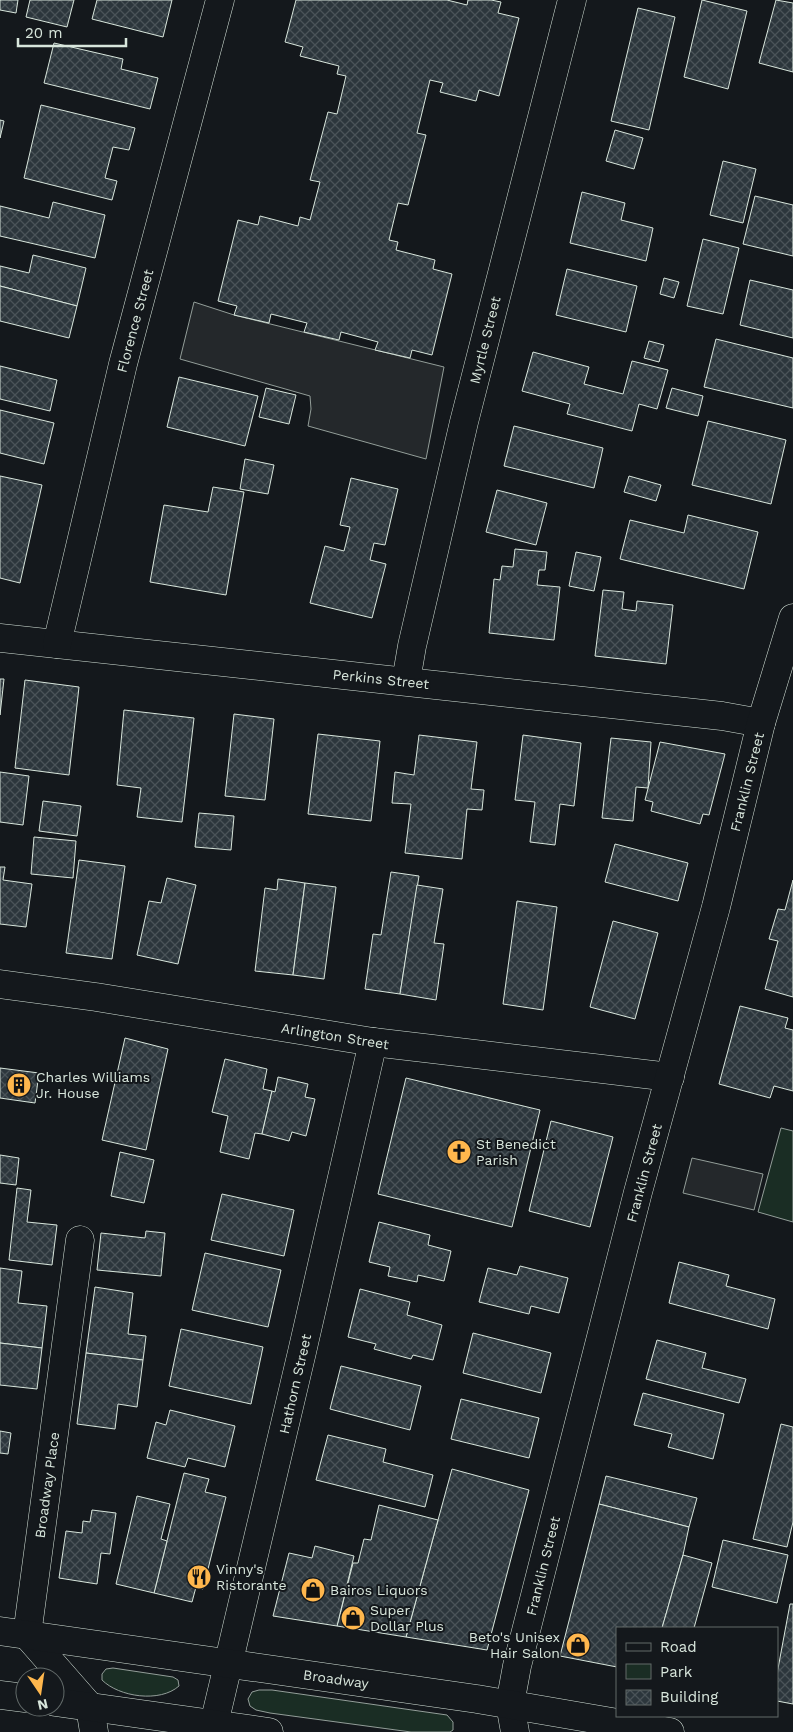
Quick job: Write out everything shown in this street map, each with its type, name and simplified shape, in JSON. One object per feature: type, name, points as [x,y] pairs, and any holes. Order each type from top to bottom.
[{"type":"street","name":"Florence Street","points":[[57,644],[123,364],[220,0]]},
{"type":"street","name":"Myrtle Street","points":[[406,681],[412,646],[464,422],[572,0]]},
{"type":"street","name":"Franklin Street","points":[[515,1732],[510,1704],[517,1666],[635,1201],[716,907],[761,723],[793,618]]},
{"type":"street","name":"Perkins Street","points":[[0,638],[722,716],[761,723]]},
{"type":"street","name":"Arlington Street","points":[[0,984],[96,997],[373,1042],[670,1077]]},
{"type":"street","name":"Hathorn Street","points":[[214,1724],[373,1042]]},
{"type":"street","name":"Broadway Place","points":[[27,1635],[80,1240]]},
{"type":"street","name":"Broadway","points":[[0,1631],[510,1704],[670,1732]]},
{"type":"street","points":[[27,1635],[92,1720]]},
{"type":"street","points":[[0,1695],[15,1697]]},
{"type":"street","points":[[65,1707],[92,1720],[214,1724],[269,1732]]},
{"type":"green space","points":[[781,1128],[793,1131],[793,1222],[758,1212]]},
{"type":"green space","points":[[113,1668],[173,1677],[178,1680],[179,1686],[161,1695],[140,1696],[129,1694],[109,1686],[102,1680],[102,1674],[106,1669]]},
{"type":"green space","points":[[272,1690],[447,1715],[453,1722],[453,1730],[450,1732],[411,1732],[270,1713],[256,1710],[250,1706],[248,1699],[252,1692]]},
{"type":"shaded area","points":[[194,302],[234,315],[444,367],[426,459],[308,426],[311,409],[310,396],[180,359]]},
{"type":"shaded area","points":[[692,1158],[763,1174],[754,1210],[683,1193]]},
{"type":"building","points":[[0,0],[18,0],[16,13],[0,10]]},
{"type":"building","points":[[30,0],[74,0],[67,27],[26,17]]},
{"type":"building","points":[[97,0],[172,0],[163,37],[92,19]]},
{"type":"building","points":[[296,0],[447,0],[467,5],[468,0],[491,0],[501,2],[498,13],[519,18],[499,96],[479,90],[476,101],[440,92],[443,83],[430,80],[417,133],[426,135],[408,205],[398,203],[389,240],[398,242],[396,250],[435,260],[433,269],[452,274],[432,355],[412,350],[410,358],[375,350],[378,342],[341,332],[339,340],[304,332],[307,323],[271,314],[269,323],[234,315],[237,306],[218,301],[238,220],[258,225],[260,216],[298,226],[300,217],[310,220],[320,182],[310,180],[328,112],[337,114],[346,76],[337,74],[339,66],[300,56],[303,47],[285,42]]},
{"type":"building","points":[[702,0],[747,11],[728,89],[684,77]]},
{"type":"building","points":[[776,0],[793,3],[793,72],[759,63]]},
{"type":"building","points":[[638,8],[675,17],[649,130],[611,121]]},
{"type":"building","points":[[54,43],[123,59],[121,69],[158,78],[150,109],[44,83]]},
{"type":"building","points":[[41,105],[135,128],[129,150],[113,147],[105,178],[117,181],[112,200],[24,178]]},
{"type":"building","points":[[0,120],[4,121],[0,138]]},
{"type":"building","points":[[615,130],[643,138],[634,169],[606,161]]},
{"type":"building","points":[[723,161],[756,169],[743,223],[710,215]]},
{"type":"building","points":[[582,192],[625,203],[621,220],[653,228],[646,261],[570,243]]},
{"type":"building","points":[[755,196],[793,205],[793,256],[743,244]]},
{"type":"building","points":[[53,202],[105,215],[95,258],[0,236],[0,206],[49,218]]},
{"type":"building","points":[[703,239],[739,248],[723,314],[687,306]]},
{"type":"building","points":[[33,255],[86,268],[77,306],[0,286],[0,266],[29,273]]},
{"type":"building","points":[[567,269],[637,286],[626,332],[556,315]]},
{"type":"building","points":[[664,278],[679,282],[674,298],[660,294]]},
{"type":"building","points":[[750,280],[793,290],[793,338],[740,325]]},
{"type":"building","points":[[0,286],[77,306],[69,338],[0,321]]},
{"type":"building","points":[[716,339],[793,358],[793,408],[704,387]]},
{"type":"building","points":[[649,341],[664,345],[659,362],[644,358]]},
{"type":"building","points":[[533,352],[589,367],[584,384],[623,394],[632,361],[668,370],[657,409],[639,404],[632,431],[567,414],[570,404],[522,391]]},
{"type":"building","points":[[0,366],[57,380],[50,411],[0,399]]},
{"type":"building","points":[[179,377],[258,396],[245,446],[167,427]]},
{"type":"building","points":[[266,388],[296,395],[289,424],[259,417]]},
{"type":"building","points":[[672,388],[703,396],[698,416],[666,408]]},
{"type":"building","points":[[0,410],[54,423],[44,464],[0,453]]},
{"type":"building","points":[[708,421],[786,440],[771,504],[692,485]]},
{"type":"building","points":[[514,426],[603,448],[594,488],[504,466]]},
{"type":"building","points":[[245,459],[274,465],[268,494],[240,489]]},
{"type":"building","points":[[0,476],[42,485],[20,583],[0,578]]},
{"type":"building","points":[[629,476],[661,485],[656,501],[624,492]]},
{"type":"building","points":[[351,478],[398,489],[385,545],[374,543],[370,560],[386,564],[372,618],[310,603],[325,546],[344,551],[350,527],[340,525]]},
{"type":"building","points":[[213,487],[244,492],[226,595],[150,582],[164,505],[208,512]]},
{"type":"building","points":[[497,490],[547,503],[536,545],[486,532]]},
{"type":"building","points":[[688,515],[758,532],[744,589],[620,559],[630,520],[684,533]]},
{"type":"building","points":[[515,549],[547,552],[545,570],[539,570],[537,585],[560,587],[554,640],[489,633],[494,579],[500,580],[502,566],[513,567]]},
{"type":"building","points":[[576,552],[601,557],[594,591],[569,586]]},
{"type":"building","points":[[603,590],[624,592],[622,609],[636,611],[637,601],[673,605],[666,664],[595,656]]},
{"type":"building","points":[[0,679],[4,679],[0,715]]},
{"type":"building","points":[[25,680],[79,687],[69,775],[15,768]]},
{"type":"building","points":[[124,710],[194,718],[182,822],[137,817],[141,788],[117,785]]},
{"type":"building","points":[[234,714],[274,719],[265,800],[225,796]]},
{"type":"building","points":[[318,734],[380,741],[371,821],[308,814]]},
{"type":"building","points":[[419,735],[477,742],[471,789],[484,790],[482,810],[467,809],[462,859],[405,853],[411,804],[392,803],[395,772],[414,775]]},
{"type":"building","points":[[523,735],[581,743],[574,806],[560,804],[555,845],[530,842],[535,802],[515,800]]},
{"type":"building","points":[[611,738],[651,742],[648,788],[636,787],[633,821],[602,818]]},
{"type":"building","points":[[660,742],[725,754],[709,815],[703,814],[700,824],[651,811],[653,802],[645,800]]},
{"type":"building","points":[[0,772],[29,776],[23,825],[0,822]]},
{"type":"building","points":[[43,801],[81,806],[77,836],[39,831]]},
{"type":"building","points":[[199,813],[234,816],[231,850],[195,847]]},
{"type":"building","points":[[34,837],[76,841],[73,878],[31,874]]},
{"type":"building","points":[[615,844],[688,863],[678,901],[605,882]]},
{"type":"building","points":[[79,860],[125,866],[112,959],[66,953]]},
{"type":"building","points":[[0,867],[5,867],[3,880],[32,884],[26,927],[0,924]]},
{"type":"building","points":[[391,872],[419,876],[400,994],[365,989],[373,934],[381,935]]},
{"type":"building","points":[[167,878],[196,885],[178,964],[137,955],[149,901],[161,903]]},
{"type":"building","points":[[278,879],[305,883],[293,975],[255,971],[265,888],[277,890]]},
{"type":"building","points":[[793,880],[793,997],[765,989],[778,941],[769,939],[778,909],[785,910]]},
{"type":"building","points":[[305,883],[336,887],[324,979],[293,975]]},
{"type":"building","points":[[417,885],[443,889],[434,943],[444,944],[436,1000],[400,994]]},
{"type":"building","points":[[517,901],[557,907],[543,1010],[503,1004]]},
{"type":"building","points":[[613,921],[658,933],[635,1019],[590,1007]]},
{"type":"building","points":[[740,1006],[788,1018],[785,1028],[793,1030],[793,1091],[774,1086],[770,1098],[719,1084]]},
{"type":"building","points":[[125,1038],[168,1049],[146,1150],[102,1140]]},
{"type":"building","points":[[225,1059],[267,1069],[263,1089],[272,1091],[262,1134],[255,1133],[249,1159],[220,1152],[228,1116],[212,1112]]},
{"type":"building","name":"Charles Williams Jr. House","points":[[0,1068],[39,1073],[35,1103],[0,1098]]},
{"type":"building","points":[[278,1077],[308,1084],[305,1097],[315,1099],[306,1136],[292,1132],[289,1141],[262,1134],[272,1091],[275,1092]]},
{"type":"building","name":"St Benedict Parish","points":[[406,1078],[540,1110],[512,1227],[378,1194]]},
{"type":"building","points":[[551,1121],[613,1137],[590,1227],[529,1211]]},
{"type":"building","points":[[120,1152],[154,1160],[144,1203],[111,1196]]},
{"type":"building","points":[[0,1155],[19,1158],[16,1185],[0,1183]]},
{"type":"building","points":[[17,1188],[31,1190],[27,1222],[57,1225],[52,1265],[9,1260]]},
{"type":"building","points":[[222,1194],[294,1210],[284,1256],[211,1240]]},
{"type":"building","points":[[379,1222],[430,1235],[428,1245],[451,1251],[444,1281],[418,1275],[417,1282],[388,1276],[390,1267],[369,1262]]},
{"type":"building","points":[[146,1231],[165,1233],[161,1276],[97,1270],[101,1233],[145,1238]]},
{"type":"building","points":[[205,1253],[281,1270],[268,1327],[192,1310]]},
{"type":"building","points":[[679,1262],[729,1275],[726,1286],[775,1299],[768,1329],[669,1303]]},
{"type":"building","points":[[520,1266],[568,1278],[559,1313],[531,1306],[529,1314],[479,1302],[488,1268],[517,1275]]},
{"type":"building","points":[[0,1268],[22,1271],[18,1303],[47,1306],[42,1348],[0,1343]]},
{"type":"building","points":[[95,1287],[133,1293],[128,1334],[146,1336],[143,1360],[86,1353]]},
{"type":"building","points":[[360,1289],[410,1302],[407,1315],[442,1325],[433,1360],[413,1355],[411,1359],[374,1349],[376,1344],[348,1337]]},
{"type":"building","points":[[181,1329],[263,1347],[251,1404],[169,1386]]},
{"type":"building","points":[[473,1333],[551,1353],[541,1393],[463,1373]]},
{"type":"building","points":[[657,1340],[706,1353],[702,1368],[746,1379],[739,1403],[646,1379]]},
{"type":"building","points":[[0,1343],[42,1348],[37,1389],[0,1385]]},
{"type":"building","points":[[86,1353],[143,1360],[137,1407],[118,1404],[115,1429],[77,1424]]},
{"type":"building","points":[[341,1366],[421,1386],[410,1430],[330,1409]]},
{"type":"building","points":[[643,1393],[724,1414],[713,1459],[668,1447],[672,1434],[634,1425]]},
{"type":"building","points":[[461,1399],[539,1418],[529,1458],[451,1439]]},
{"type":"building","points":[[170,1410],[235,1426],[225,1467],[188,1458],[185,1467],[147,1458],[156,1422],[166,1425]]},
{"type":"building","points":[[781,1424],[793,1427],[793,1522],[787,1547],[753,1539]]},
{"type":"building","points":[[0,1431],[11,1433],[8,1454],[0,1453]]},
{"type":"building","points":[[328,1435],[386,1449],[383,1462],[433,1475],[425,1507],[316,1480]]},
{"type":"building","points":[[452,1469],[529,1490],[487,1650],[406,1637]]},
{"type":"building","points":[[184,1473],[209,1479],[205,1492],[226,1497],[203,1589],[196,1587],[192,1602],[154,1593]]},
{"type":"building","points":[[606,1476],[697,1498],[689,1527],[599,1504]]},
{"type":"building","points":[[137,1496],[170,1504],[161,1539],[167,1541],[154,1593],[116,1584]]},
{"type":"building","points":[[599,1504],[689,1527],[662,1627],[616,1627],[616,1667],[560,1656]]},
{"type":"building","points":[[379,1505],[438,1520],[406,1637],[337,1626],[353,1563],[358,1563],[364,1539],[371,1540]]},
{"type":"building","points":[[92,1510],[116,1513],[110,1554],[101,1553],[97,1584],[59,1578],[66,1531],[82,1533],[83,1521],[90,1522]]},
{"type":"building","points":[[723,1540],[788,1555],[777,1603],[712,1587]]},
{"type":"building","name":"Bairos Liquors","points":[[315,1546],[354,1556],[337,1626],[273,1616],[289,1553],[312,1558]]},
{"type":"building","points":[[683,1555],[712,1563],[694,1627],[662,1627]]},
{"type":"building","points":[[790,1604],[793,1604],[793,1704],[778,1701],[778,1669]]},
{"type":"place","name":"Charles Williams Jr. House","points":[[19,1085]]},
{"type":"place","name":"St Benedict Parish","points":[[459,1152]]},
{"type":"place","name":"Vinny's Ristorante","points":[[199,1577]]},
{"type":"place","name":"Bairos Liquors","points":[[313,1590]]},
{"type":"place","name":"Super Dollar Plus","points":[[353,1618]]},
{"type":"place","name":"Beto's Unisex Hair Salon","points":[[578,1645]]}]
